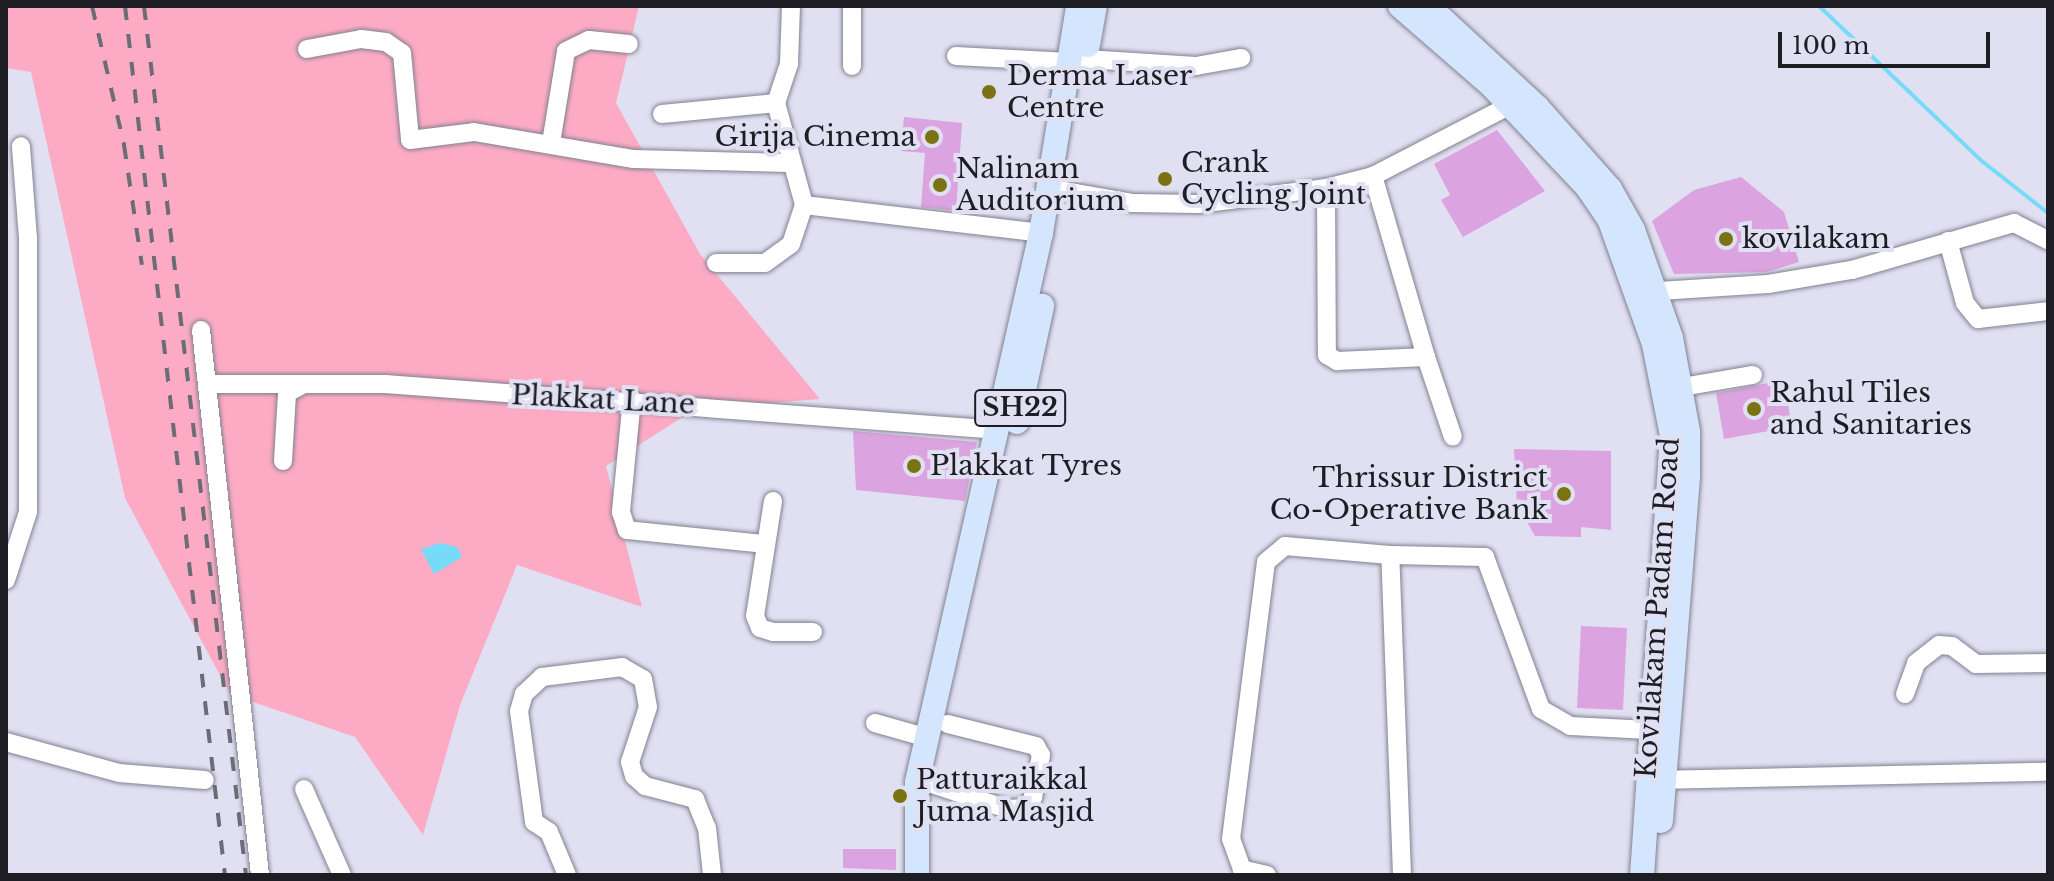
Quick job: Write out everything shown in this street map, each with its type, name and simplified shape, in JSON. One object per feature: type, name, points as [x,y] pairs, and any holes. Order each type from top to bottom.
[{"type":"main road","name":"SH22","points":[[917,875],[926,793],[917,782],[938,731],[1030,366],[1077,60],[1078,6]]},
{"type":"main road","name":"SH22","points":[[1077,60],[1095,6]]},
{"type":"main road","name":"Kovilakam Padam Road","points":[[1400,6],[1519,101]]},
{"type":"main road","name":"Kovilakam Padam Road","points":[[1428,6],[1519,101],[1588,188],[1610,221],[1647,292],[1682,387],[1688,477],[1642,875]]},
{"type":"main road","name":"SH22","points":[[938,731],[1041,233],[1056,189]]},
{"type":"main road","name":"Kovilakam Padam Road","points":[[1647,292],[1672,436],[1650,730],[1659,875]]},
{"type":"street","points":[[716,263],[765,263],[791,244],[804,205],[788,163],[776,103],[789,64],[791,6]]},
{"type":"street","points":[[852,6],[852,66]]},
{"type":"street","points":[[307,49],[361,39],[386,42],[402,53],[410,140],[474,132],[634,159],[788,163]]},
{"type":"street","points":[[551,143],[566,51],[589,40],[629,44]]},
{"type":"street","points":[[956,56],[1196,66],[1241,58]]},
{"type":"street","points":[[1056,189],[1132,203],[1198,204],[1326,188],[1373,176],[1519,101]]},
{"type":"street","points":[[662,114],[776,103]]},
{"type":"street","points":[[6,580],[28,512],[28,238],[21,146]]},
{"type":"street","points":[[1373,176],[1453,437]]},
{"type":"street","points":[[1326,188],[1327,355],[1337,361],[1426,357]]},
{"type":"street","points":[[804,205],[1041,233]]},
{"type":"street","points":[[1647,292],[1768,284],[1852,270],[2014,223],[2048,240]]},
{"type":"street","points":[[1948,241],[1965,303],[1978,319],[2048,311]]},
{"type":"street","points":[[201,330],[247,728],[260,875]]},
{"type":"street","points":[[1682,387],[1753,375]]},
{"type":"street","name":"Plakkat Lane","points":[[207,384],[304,384],[632,399],[999,430]]},
{"type":"street","points":[[283,461],[287,393],[304,384]]},
{"type":"street","points":[[632,399],[621,512],[627,530],[764,544]]},
{"type":"street","points":[[773,501],[755,616],[760,628],[813,632]]},
{"type":"street","points":[[1267,875],[1242,869],[1231,839],[1266,562],[1285,546],[1390,555],[1485,557],[1541,709],[1570,726],[1650,730]]},
{"type":"street","points":[[1390,555],[1402,875]]},
{"type":"street","points":[[1905,694],[1916,663],[1939,645],[1952,646],[1976,664],[2048,663]]},
{"type":"street","points":[[567,875],[549,832],[534,822],[519,711],[524,694],[542,677],[622,667],[643,679],[648,707],[630,762],[634,776],[645,786],[695,799],[707,828],[712,875]]},
{"type":"street","points":[[875,723],[1036,746],[1041,755],[1033,797],[1027,808],[1007,809],[926,793]]},
{"type":"street","points":[[6,742],[119,773],[205,780]]},
{"type":"street","points":[[1654,780],[2048,772]]},
{"type":"street","points":[[304,789],[342,875]]},
{"type":"shaded area","points":[[6,6],[639,6],[616,103],[700,254],[820,399],[695,409],[606,466],[642,607],[517,565],[460,705],[423,835],[355,737],[230,694],[125,498],[31,72],[6,68]]},
{"type":"water","points":[[440,543],[457,547],[462,557],[434,574],[421,549]]},
{"type":"building","points":[[904,117],[962,123],[956,211],[921,207],[925,153],[901,151]]},
{"type":"building","points":[[1497,130],[1545,191],[1463,237],[1441,200],[1450,195],[1434,164]]},
{"type":"building","name":"kovilakam","points":[[1741,177],[1784,212],[1799,262],[1767,272],[1674,274],[1652,221],[1694,190]]},
{"type":"building","name":"Rahul Tiles and Sanitaries","points":[[1784,380],[1792,427],[1724,439],[1716,393]]},
{"type":"building","name":"Plakkat Tyres","points":[[853,431],[977,442],[965,501],[856,490]]},
{"type":"building","name":"Thrissur District Co-Operative Bank","points":[[1514,449],[1611,451],[1611,530],[1581,527],[1581,537],[1535,536],[1517,505]]},
{"type":"building","points":[[1581,626],[1627,628],[1623,710],[1577,708]]},
{"type":"building","points":[[843,849],[896,849],[896,870],[843,868]]},
{"type":"waterway","points":[[1819,6],[1983,162],[2048,213]]},
{"type":"railway","points":[[92,6],[124,145],[142,265]]},
{"type":"railway","points":[[125,6],[225,875]]},
{"type":"railway","points":[[144,6],[246,875]]},
{"type":"place","name":"Derma Laser Centre","points":[[989,92]]},
{"type":"place","name":"Girija Cinema","points":[[932,137]]},
{"type":"place","name":"Crank Cycling Joint","points":[[1165,179]]},
{"type":"place","name":"Nalinam Auditorium","points":[[940,185]]},
{"type":"place","name":"kovilakam","points":[[1726,239]]},
{"type":"place","name":"Rahul Tiles and Sanitaries","points":[[1754,409]]},
{"type":"place","name":"Plakkat Tyres","points":[[914,466]]},
{"type":"place","name":"Thrissur District Co-Operative Bank","points":[[1564,494]]},
{"type":"place","name":"Patturaikkal Juma Masjid","points":[[900,796]]}]
